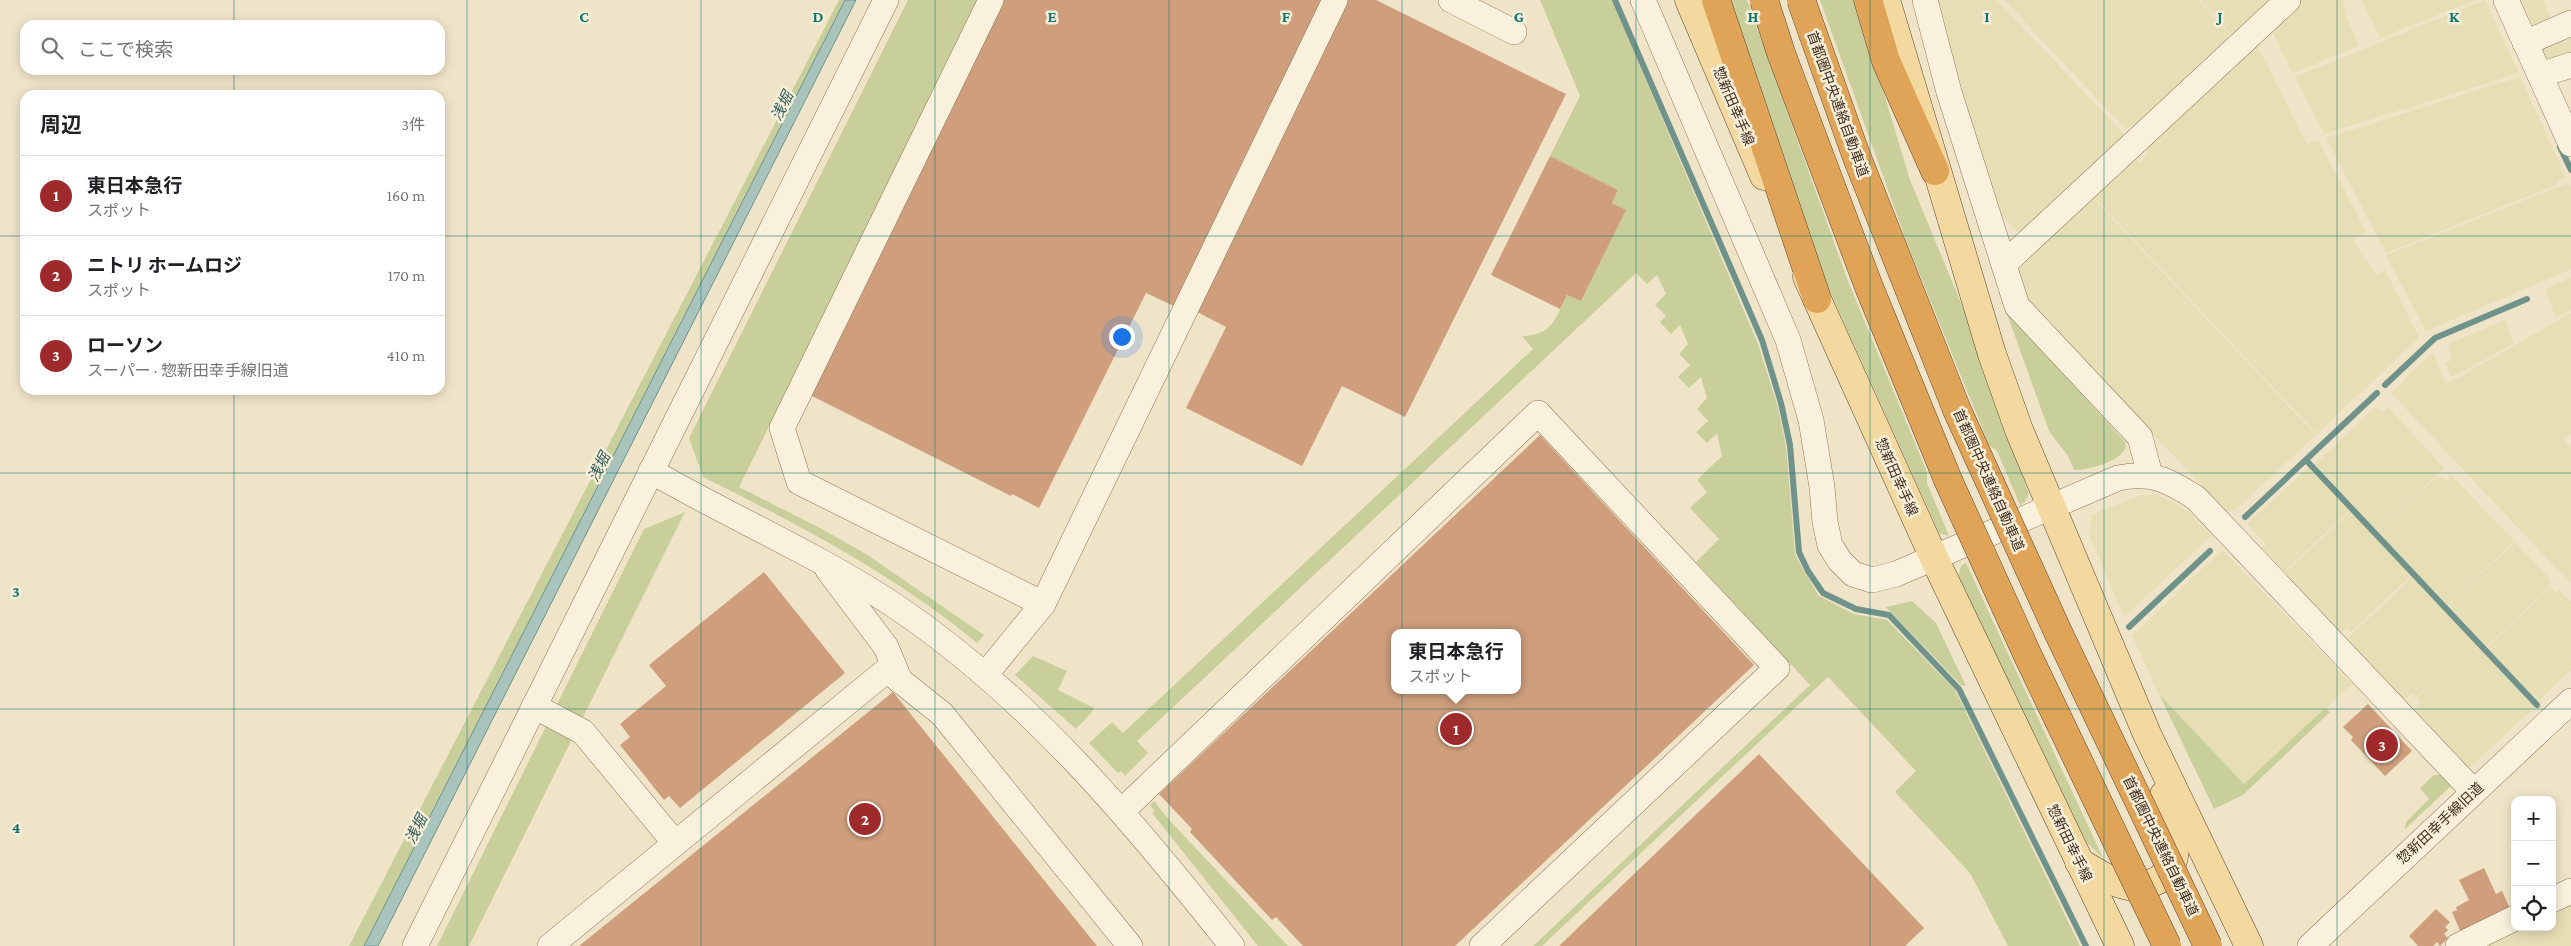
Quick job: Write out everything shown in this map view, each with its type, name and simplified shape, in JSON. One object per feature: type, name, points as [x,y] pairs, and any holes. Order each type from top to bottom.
[{"type":"highway","points":[[1716,0],[1817,299]]},
{"type":"highway","points":[[1764,0],[1781,53],[1869,287],[1948,480],[2028,656],[2168,946]]},
{"type":"highway","name":"首都圏中央連絡自動車道","points":[[1801,0],[1856,155],[1957,410],[2058,632],[2208,946]]},
{"type":"highway","points":[[1868,0],[1886,61],[1935,171]]},
{"type":"main road","name":"惣新田幸手線","points":[[1689,0],[1817,299],[1934,558],[2120,946]]},
{"type":"main road","points":[[1886,0],[1935,171],[1992,354],[2050,507],[2147,734],[2249,946]]},
{"type":"main road","points":[[2079,862],[2128,886],[2146,885],[2158,880],[2174,860],[2175,845],[2169,814],[2147,734]]},
{"type":"street","points":[[415,946],[886,0]]},
{"type":"street","points":[[991,0],[782,428],[799,482],[1043,604]]},
{"type":"street","points":[[985,676],[1043,604],[1335,0]]},
{"type":"street","points":[[1451,0],[1514,32]]},
{"type":"street","points":[[1643,0],[1788,340],[1802,382],[1811,420],[1830,545],[1840,561],[1853,574],[1872,580],[1896,574],[2118,478],[2150,475],[2173,483],[2196,498],[2473,792]]},
{"type":"street","points":[[1925,0],[1949,92],[2017,306],[2140,437],[2150,475]]},
{"type":"street","points":[[2004,264],[2288,0]]},
{"type":"street","points":[[2506,0],[2571,144]]},
{"type":"street","points":[[2525,43],[2571,23]]},
{"type":"street","points":[[2540,75],[2571,65]]},
{"type":"street","points":[[1122,811],[1538,412],[1778,668],[1482,946]]},
{"type":"street","points":[[651,471],[820,560],[895,606],[958,651],[1020,707],[1094,779],[1158,853],[1232,946]]},
{"type":"street","points":[[820,560],[886,647],[900,681]]},
{"type":"street","points":[[550,946],[887,670],[942,714],[1130,946]]},
{"type":"street","points":[[534,706],[583,732],[675,843]]},
{"type":"street","name":"惣新田幸手線旧道","points":[[2310,946],[2473,792],[2570,706]]},
{"type":"street","points":[[2556,898],[2571,891]]},
{"type":"street","points":[[2458,946],[2511,920]]},
{"type":"shaded area","points":[[1937,0],[1997,0],[2128,139],[2020,235],[1997,211]]},
{"type":"shaded area","points":[[2004,0],[2198,0],[2235,40],[2140,121],[2126,129]]},
{"type":"shaded area","points":[[2200,0],[2277,0],[2236,39]]},
{"type":"shaded area","points":[[2299,0],[2343,0],[2347,18],[2359,46],[2293,73],[2270,27]]},
{"type":"shaded area","points":[[2361,0],[2475,0],[2380,38]]},
{"type":"shaded area","points":[[2485,0],[2519,73],[2324,134],[2295,77]]},
{"type":"shaded area","points":[[2522,0],[2544,0],[2552,23],[2535,29]]},
{"type":"shaded area","points":[[2571,36],[2571,58],[2548,65],[2540,44]]},
{"type":"shaded area","points":[[2255,41],[2307,144],[2318,140],[2366,232],[2353,238],[2358,248],[2376,275],[2385,270],[2418,335],[2418,339],[2359,394],[2140,163],[2148,153],[2142,146]]},
{"type":"shaded area","points":[[2520,77],[2566,177],[2559,180],[2554,186],[2386,253],[2326,138]]},
{"type":"shaded area","points":[[2133,156],[2358,394],[2317,434],[2091,194]]},
{"type":"shaded area","points":[[2568,183],[2571,188],[2571,269],[2426,331],[2386,255]]},
{"type":"shaded area","points":[[2090,195],[2316,435],[2234,511],[2226,511],[2025,298],[2018,269],[2030,258],[2028,255]]},
{"type":"shaded area","points":[[2571,278],[2571,309],[2556,318],[2545,289]]},
{"type":"shaded area","points":[[2571,313],[2571,434],[2564,438],[2571,449],[2571,584],[2391,393],[2433,352],[2445,383],[2477,414],[2446,383],[2458,378]]},
{"type":"shaded area","points":[[2505,320],[2514,344],[2451,377],[2445,363],[2450,362],[2451,357],[2448,344]]},
{"type":"shaded area","points":[[2376,406],[2382,412],[2388,407],[2444,468],[2377,530],[2315,464]]},
{"type":"shaded area","points":[[2309,467],[2350,510],[2284,572],[2262,548],[2265,544],[2247,523]]},
{"type":"shaded area","points":[[2451,475],[2514,541],[2447,605],[2377,531],[2437,476],[2447,480]]},
{"type":"shaded area","points":[[2141,495],[2157,495],[2172,501],[2192,515],[2212,535],[2124,617],[2090,537],[2091,515]]},
{"type":"shaded area","points":[[2351,511],[2411,576],[2351,632],[2347,628],[2341,633],[2285,573]]},
{"type":"shaded area","points":[[2515,542],[2551,580],[2550,586],[2486,647],[2448,605]]},
{"type":"shaded area","points":[[2222,550],[2352,684],[2244,784],[2159,694],[2132,636]]},
{"type":"shaded area","points":[[2412,577],[2535,707],[2469,768],[2414,710],[2421,703],[2417,698],[2452,664],[2416,697],[2411,693],[2405,700],[2347,639]]},
{"type":"shaded area","points":[[2550,587],[2556,592],[2559,590],[2571,602],[2571,670],[2538,702],[2487,648]]},
{"type":"shaded area","points":[[2571,897],[2571,946],[2486,946],[2511,930],[2556,931],[2556,904]]},
{"type":"green space","points":[[839,0],[845,0],[364,946],[349,946]]},
{"type":"green space","points":[[908,0],[981,0],[739,487],[822,529],[866,554],[984,635],[977,643],[913,595],[845,552],[775,513],[703,477],[689,438]]},
{"type":"green space","points":[[1540,0],[1612,0],[1758,344],[1777,404],[1786,445],[1795,554],[1819,596],[1854,614],[1887,620],[1955,690],[2080,946],[2008,946],[1970,873],[1895,792],[1916,771],[1828,677],[1542,946],[1533,946],[1810,685],[1696,562],[1719,539],[1690,508],[1707,492],[1697,480],[1722,456],[1717,433],[1707,443],[1696,432],[1708,421],[1697,409],[1707,398],[1701,377],[1689,388],[1678,377],[1690,365],[1679,354],[1688,344],[1680,325],[1671,334],[1660,322],[1666,316],[1655,305],[1666,294],[1657,275],[1647,284],[1636,273],[1137,741],[1148,753],[1125,776],[1121,771],[1118,773],[1089,743],[1112,722],[1123,733],[1533,349],[1522,336],[1540,333],[1547,329],[1556,318],[1567,295],[1581,301],[1626,210],[1612,203],[1618,190],[1550,156],[1580,96]]},
{"type":"green space","points":[[1727,0],[1747,0],[1848,281],[1927,472],[1927,483],[1949,536],[1939,533],[1814,256]]},
{"type":"green space","points":[[1820,0],[1856,0],[1910,180],[1968,320],[2029,494],[2025,502],[2020,505],[1997,451],[1989,445],[1907,243]]},
{"type":"green space","points":[[2006,311],[2125,442],[2126,447],[2117,457],[2095,467],[2074,470],[2068,456],[2049,431]]},
{"type":"green space","points":[[685,512],[469,946],[437,946],[644,529]]},
{"type":"green space","points":[[1966,563],[2103,858],[2087,843],[2081,833],[1958,577],[1961,566]]},
{"type":"green space","points":[[1912,601],[1936,623],[1966,686],[1962,686],[1886,607]]},
{"type":"green space","points":[[1033,656],[1067,671],[1058,690],[1094,708],[1076,729],[1015,675]]},
{"type":"green space","points":[[2159,694],[2244,784],[2325,708],[2330,712],[2243,795],[2214,809]]},
{"type":"green space","points":[[2434,775],[2441,775],[2451,786],[2405,829],[2406,822],[2429,799],[2420,788]]},
{"type":"green space","points":[[1154,801],[1171,822],[1288,946],[1258,946],[1152,813],[1155,811],[1150,805]]},
{"type":"water","points":[[845,0],[856,0],[378,946],[364,946]]},
{"type":"building","points":[[999,0],[1376,0],[1566,94],[1405,417],[1342,386],[1302,466],[1186,408],[1226,327],[1178,302],[1176,307],[1146,293],[1039,508],[1012,494],[1011,496],[804,392]]},
{"type":"building","points":[[1550,156],[1618,190],[1612,203],[1626,210],[1581,301],[1567,295],[1560,309],[1491,275]]},
{"type":"building","points":[[1540,435],[1754,665],[1455,946],[1303,946],[1276,917],[1272,920],[1190,832],[1192,829],[1159,794]]},
{"type":"building","points":[[764,572],[845,673],[680,808],[669,796],[664,800],[620,745],[630,737],[620,724],[666,686],[649,665]]},
{"type":"building","points":[[893,692],[1097,946],[579,946]]},
{"type":"building","points":[[2368,704],[2412,751],[2385,776],[2351,740],[2353,737],[2343,727]]},
{"type":"building","points":[[1759,754],[1924,928],[1905,946],[1559,946]]},
{"type":"building","points":[[2484,868],[2496,894],[2502,891],[2511,911],[2462,935],[2452,912],[2457,910],[2456,907],[2469,900],[2459,880]]},
{"type":"building","points":[[2436,909],[2450,922],[2445,927],[2448,930],[2444,934],[2448,938],[2440,946],[2437,942],[2433,946],[2418,946],[2409,936]]},
{"type":"waterway","points":[[1615,0],[1762,340],[1781,403],[1790,445],[1799,552],[1808,571],[1823,593],[1856,609],[1889,615],[1959,689],[2086,946]]},
{"type":"waterway","points":[[2560,147],[2571,170]]},
{"type":"waterway","points":[[2385,385],[2435,338],[2527,299]]},
{"type":"waterway","points":[[2245,517],[2377,393]]},
{"type":"waterway","points":[[2306,460],[2537,705]]},
{"type":"waterway","points":[[2129,627],[2210,551]]},
{"type":"place","name":"東日本急行","points":[[1456,729]]},
{"type":"place","name":"ローソン","points":[[2382,745]]},
{"type":"place","name":"ニトリ ホームロジ","points":[[865,819]]},
{"type":"water label","name":"浅堀","points":[[782,106]]},
{"type":"water label","name":"浅堀","points":[[599,467]]},
{"type":"water label","name":"浅堀","points":[[416,829]]}]
